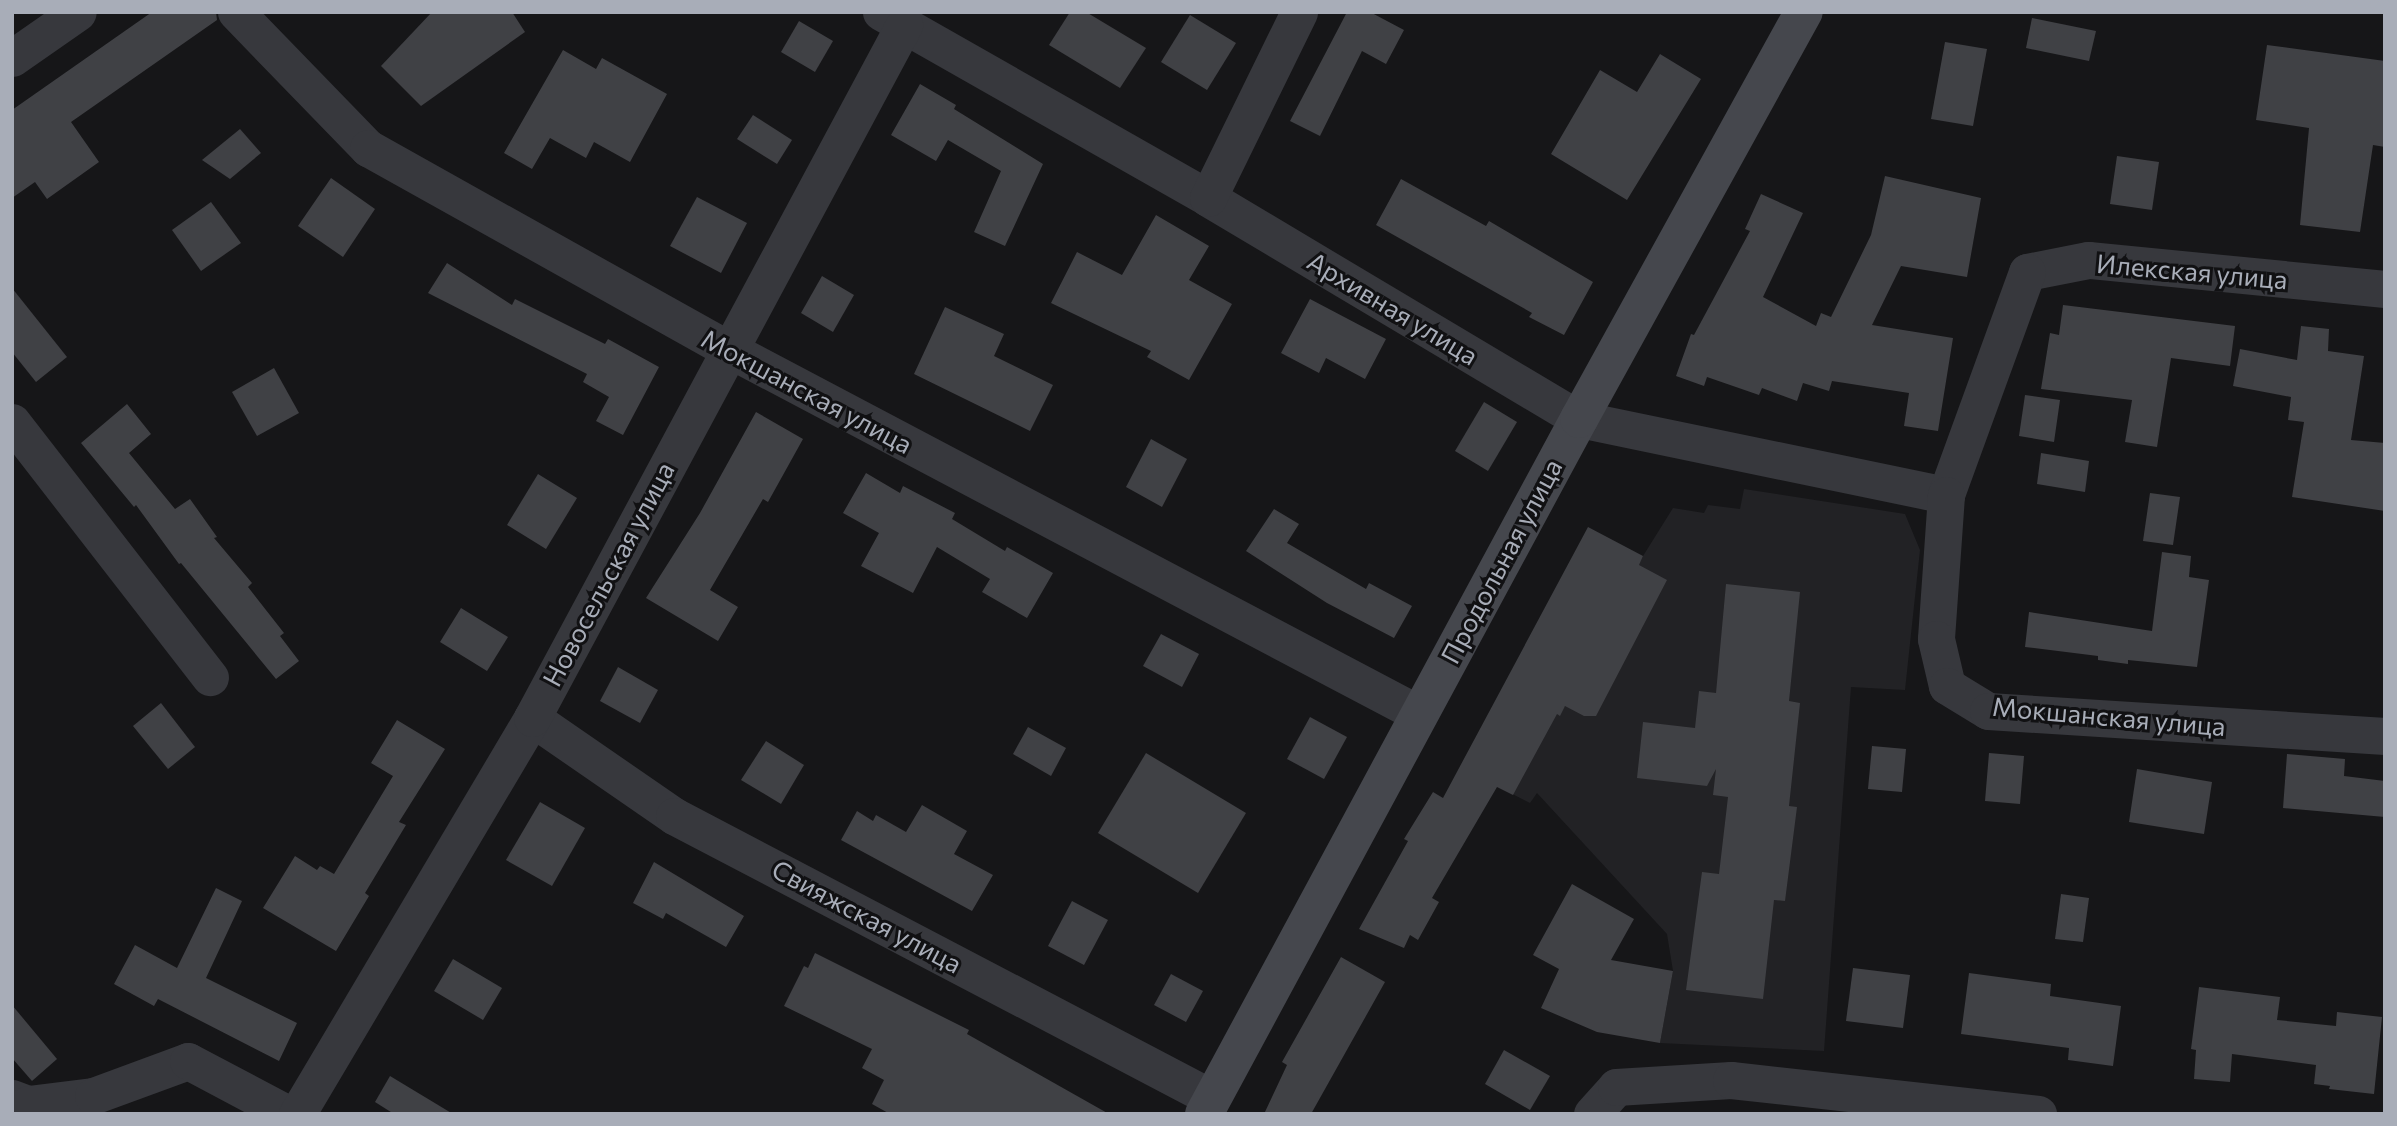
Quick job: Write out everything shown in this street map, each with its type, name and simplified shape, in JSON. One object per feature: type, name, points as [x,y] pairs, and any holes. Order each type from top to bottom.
[{"type":"main road","name":"Продольная улица","points":[[1208,1106],[1578,419],[1804,12]]},
{"type":"street","points":[[12,58],[78,12]]},
{"type":"street","name":"Мокшанская улица","points":[[236,12],[368,148],[728,349],[1419,714]]},
{"type":"street","points":[[1208,198],[1299,12]]},
{"type":"street","name":"Новосельская улица","points":[[297,1114],[532,718],[728,349],[893,19]]},
{"type":"street","name":"Архивная улица","points":[[893,19],[1208,198],[1578,419],[1946,495]]},
{"type":"street","name":"Илекская улица","points":[[1946,495],[2027,272],[2088,260],[2385,289]]},
{"type":"street","points":[[12,422],[210,677]]},
{"type":"street","name":"Мокшанская улица","points":[[1946,495],[1936,639],[1947,686],[1988,711],[2385,736]]},
{"type":"street","name":"Свияжская улица","points":[[532,718],[674,816],[1208,1106]]},
{"type":"street","points":[[12,1098],[28,1104],[93,1096],[188,1061],[288,1114]]},
{"type":"street","points":[[1592,1114],[1616,1087],[1731,1080],[2038,1114]]},
{"type":"shaded area","points":[[1744,489],[1905,514],[1920,550],[1905,690],[1851,687],[1824,1051],[1660,1043],[1673,971],[1667,934],[1537,793],[1530,803],[1460,767],[1504,686],[1560,715],[1643,556],[1673,508],[1704,513],[1708,505],[1740,509]]},
{"type":"building","points":[[152,12],[216,12],[217,20],[71,122],[99,162],[47,199],[35,182],[12,198],[12,110]]},
{"type":"building","points":[[432,12],[512,12],[525,32],[421,106],[381,66]]},
{"type":"building","points":[[1070,12],[1086,12],[1146,48],[1120,88],[1049,45]]},
{"type":"building","points":[[1347,12],[1370,12],[1404,30],[1386,64],[1362,51],[1320,136],[1290,121]]},
{"type":"building","points":[[1190,15],[1236,43],[1207,90],[1161,62]]},
{"type":"building","points":[[2032,18],[2096,31],[2089,61],[2026,48]]},
{"type":"building","points":[[799,21],[833,41],[815,72],[781,52]]},
{"type":"building","points":[[1945,42],[1987,49],[1973,126],[1931,119]]},
{"type":"building","points":[[2267,45],[2385,61],[2385,147],[2373,145],[2360,232],[2300,225],[2309,128],[2256,120]]},
{"type":"building","points":[[563,50],[596,69],[602,58],[667,94],[630,162],[594,142],[586,158],[550,138],[532,169],[504,153]]},
{"type":"building","points":[[1660,54],[1701,79],[1627,200],[1551,154],[1600,70],[1637,92]]},
{"type":"building","points":[[920,84],[956,105],[954,109],[1043,164],[1005,246],[974,232],[1001,171],[948,140],[936,161],[891,135]]},
{"type":"building","points":[[753,115],[792,140],[777,164],[737,139]]},
{"type":"building","points":[[240,129],[261,153],[230,179],[202,160]]},
{"type":"building","points":[[2117,156],[2159,162],[2152,210],[2110,204]]},
{"type":"building","points":[[1885,176],[1981,198],[1967,277],[1901,266],[1872,325],[1953,338],[1938,431],[1904,426],[1909,393],[1832,381],[1829,391],[1803,383],[1797,401],[1762,388],[1759,395],[1707,377],[1704,386],[1676,376],[1691,334],[1694,335],[1750,231],[1745,229],[1761,194],[1803,213],[1763,297],[1816,326],[1821,313],[1831,317],[1871,235]]},
{"type":"building","points":[[331,178],[375,209],[343,257],[298,226]]},
{"type":"building","points":[[1401,179],[1486,226],[1489,221],[1593,282],[1564,335],[1529,317],[1532,313],[1376,225]]},
{"type":"building","points":[[697,197],[747,223],[721,273],[670,246]]},
{"type":"building","points":[[211,202],[241,243],[201,271],[172,230]]},
{"type":"building","points":[[1156,215],[1209,246],[1189,280],[1232,304],[1189,380],[1147,357],[1151,351],[1051,303],[1077,252],[1122,275]]},
{"type":"building","points":[[447,263],[512,305],[515,299],[605,344],[608,339],[659,367],[623,435],[596,421],[609,397],[583,382],[587,374],[428,293]]},
{"type":"building","points":[[822,276],[854,295],[833,332],[801,313]]},
{"type":"building","points":[[12,288],[67,357],[36,382],[12,352]]},
{"type":"building","points":[[1310,299],[1386,339],[1365,379],[1326,358],[1319,373],[1281,353]]},
{"type":"building","points":[[2063,305],[2235,326],[2230,366],[2171,358],[2157,447],[2125,442],[2132,400],[2041,389],[2050,333],[2059,335]]},
{"type":"building","points":[[945,307],[1004,334],[994,356],[1053,385],[1030,431],[914,374]]},
{"type":"building","points":[[2301,326],[2329,329],[2328,351],[2364,356],[2351,440],[2385,443],[2385,511],[2292,497],[2304,422],[2288,420],[2291,397],[2233,386],[2240,349],[2297,360]]},
{"type":"building","points":[[274,368],[299,413],[257,436],[232,392]]},
{"type":"building","points":[[2025,395],[2060,400],[2054,442],[2019,436]]},
{"type":"building","points":[[1484,402],[1517,422],[1488,471],[1455,451]]},
{"type":"building","points":[[127,404],[151,434],[129,453],[175,509],[190,499],[217,537],[214,538],[252,583],[248,587],[284,633],[280,636],[299,661],[276,679],[181,563],[179,564],[136,505],[134,507],[81,443]]},
{"type":"building","points":[[756,412],[803,439],[768,502],[763,499],[710,590],[738,607],[718,641],[646,598],[700,513]]},
{"type":"building","points":[[1151,439],[1187,459],[1162,507],[1126,487]]},
{"type":"building","points":[[2041,453],[2089,461],[2085,492],[2037,484]]},
{"type":"building","points":[[866,473],[900,493],[903,486],[955,513],[952,519],[1005,551],[1007,547],[1053,573],[1027,618],[982,592],[990,579],[937,547],[913,593],[861,566],[879,533],[843,513]]},
{"type":"building","points":[[538,474],[577,498],[546,549],[507,525]]},
{"type":"building","points":[[2150,493],[2180,497],[2173,545],[2143,541]]},
{"type":"building","points":[[1274,509],[1299,524],[1287,543],[1366,589],[1369,583],[1412,606],[1394,638],[1327,603],[1246,551]]},
{"type":"building","points":[[1588,527],[1643,556],[1639,565],[1667,580],[1596,716],[1584,716],[1565,706],[1560,716],[1557,714],[1513,795],[1497,787],[1432,898],[1439,902],[1418,940],[1410,935],[1404,948],[1359,929],[1408,841],[1404,839],[1433,792],[1443,798]]},
{"type":"building","points":[[2162,552],[2191,556],[2189,577],[2209,580],[2197,667],[2128,660],[2128,664],[2098,660],[2098,656],[2025,647],[2029,612],[2152,631]]},
{"type":"building","points":[[1726,584],[1800,592],[1789,701],[1800,703],[1789,806],[1797,807],[1785,901],[1774,900],[1763,999],[1686,990],[1702,872],[1719,874],[1728,797],[1713,795],[1716,769],[1707,786],[1637,778],[1643,722],[1695,728],[1699,691],[1716,693]]},
{"type":"building","points":[[461,608],[508,637],[487,671],[440,642]]},
{"type":"building","points":[[1161,634],[1199,654],[1182,687],[1143,666]]},
{"type":"building","points":[[618,667],[658,690],[640,723],[600,701]]},
{"type":"building","points":[[161,703],[195,747],[168,769],[133,726]]},
{"type":"building","points":[[1310,717],[1347,737],[1324,779],[1287,759]]},
{"type":"building","points":[[397,720],[445,749],[399,822],[406,825],[365,893],[369,896],[336,951],[263,908],[295,856],[317,870],[320,866],[334,874],[393,776],[371,763]]},
{"type":"building","points":[[1028,727],[1066,748],[1051,776],[1013,754]]},
{"type":"building","points":[[766,741],[804,765],[781,804],[741,780]]},
{"type":"building","points":[[1872,746],[1906,749],[1902,792],[1868,789]]},
{"type":"building","points":[[1146,753],[1246,813],[1198,893],[1098,833]]},
{"type":"building","points":[[1989,753],[2024,756],[2020,804],[1985,801]]},
{"type":"building","points":[[2287,754],[2345,759],[2344,776],[2385,781],[2385,817],[2283,808]]},
{"type":"building","points":[[2137,769],[2212,782],[2204,834],[2129,822]]},
{"type":"building","points":[[540,802],[585,828],[552,886],[506,860]]},
{"type":"building","points":[[922,805],[967,831],[954,854],[993,875],[972,911],[841,840],[857,811],[873,821],[876,815],[906,832]]},
{"type":"building","points":[[654,862],[744,916],[726,947],[666,913],[663,919],[633,903]]},
{"type":"building","points":[[1572,884],[1634,919],[1611,960],[1673,971],[1660,1043],[1597,1032],[1541,1008],[1559,969],[1533,955]]},
{"type":"building","points":[[216,888],[242,901],[206,978],[297,1023],[279,1061],[158,999],[154,1006],[114,984],[135,945],[177,968]]},
{"type":"building","points":[[2061,894],[2089,898],[2083,942],[2055,939]]},
{"type":"building","points":[[1072,901],[1108,920],[1084,965],[1048,946]]},
{"type":"building","points":[[815,953],[969,1030],[967,1034],[1109,1114],[890,1114],[872,1104],[884,1080],[862,1068],[872,1049],[784,1006],[804,966],[808,968]]},
{"type":"building","points":[[1341,957],[1385,982],[1311,1114],[1264,1114],[1287,1065],[1282,1062]]},
{"type":"building","points":[[453,959],[502,988],[483,1020],[434,991]]},
{"type":"building","points":[[1853,968],[1910,975],[1903,1028],[1846,1021]]},
{"type":"building","points":[[1969,973],[2051,984],[2050,996],[2121,1006],[2113,1066],[2068,1060],[2069,1048],[1961,1034]]},
{"type":"building","points":[[1171,974],[1203,991],[1186,1022],[1154,1005]]},
{"type":"building","points":[[2199,987],[2280,997],[2277,1020],[2336,1026],[2337,1012],[2382,1017],[2374,1094],[2329,1089],[2330,1086],[2314,1084],[2316,1065],[2232,1054],[2230,1082],[2194,1079],[2196,1050],[2191,1049]]},
{"type":"building","points":[[12,1005],[57,1059],[32,1081],[12,1058]]},
{"type":"building","points":[[1504,1050],[1550,1076],[1530,1110],[1485,1084]]},
{"type":"building","points":[[390,1076],[453,1114],[394,1114],[375,1102]]}]
